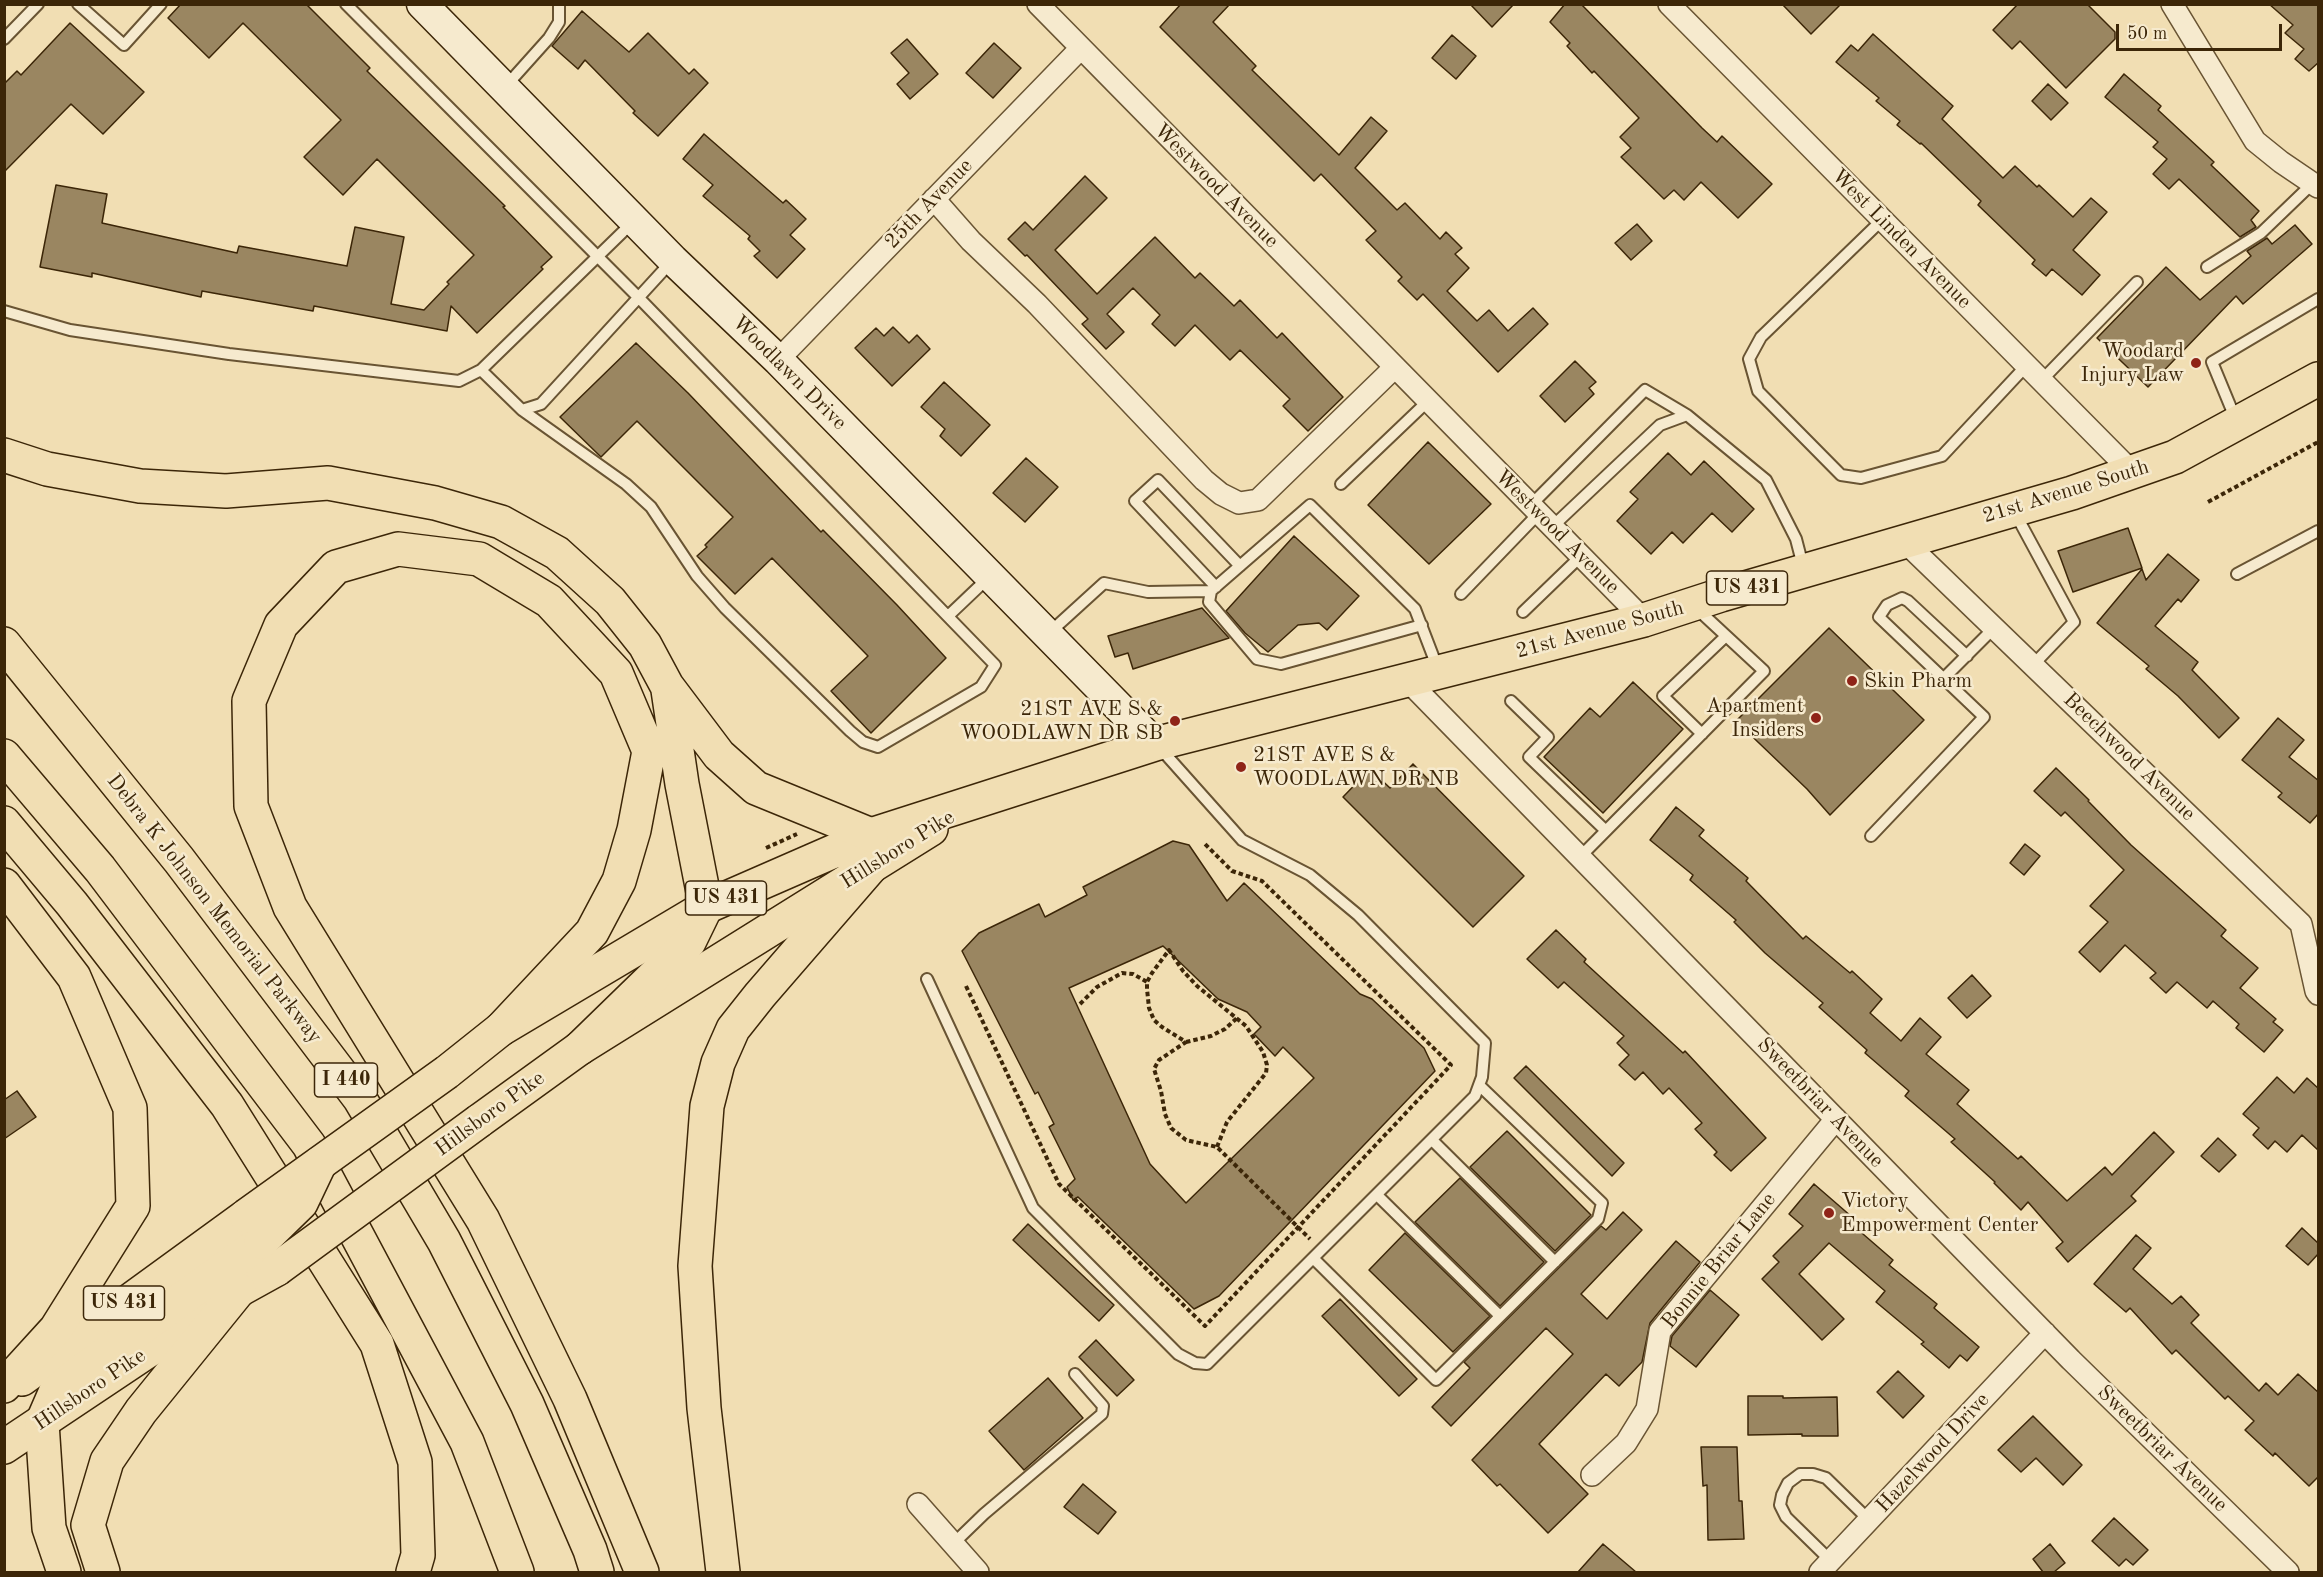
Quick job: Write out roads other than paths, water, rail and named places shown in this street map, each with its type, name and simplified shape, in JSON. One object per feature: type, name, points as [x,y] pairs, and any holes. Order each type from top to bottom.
[{"type":"main road","name":"Woodlawn Drive","points":[[432,11],[634,221],[778,360],[1155,744]]},
{"type":"main road","name":"21st Avenue South","points":[[968,805],[1155,744],[1644,620],[2133,473],[2175,457],[2319,379]]},
{"type":"main road","points":[[4,455],[47,469],[140,486],[226,490],[328,483],[435,503],[501,522],[557,553],[610,601],[645,645],[667,686],[719,755],[756,788],[871,835]]},
{"type":"main road","points":[[501,1029],[592,933],[619,881],[634,830],[649,751],[616,673],[549,601],[480,559],[398,549],[336,567],[281,625],[249,701],[251,806],[290,907],[483,1220],[570,1399],[642,1572]]},
{"type":"main road","name":"Debra K Johnson Memorial Parkway","points":[[4,644],[179,860],[360,1099],[444,1241],[521,1394],[590,1550],[597,1572]]},
{"type":"main road","points":[[580,1048],[689,942],[706,907],[682,784],[667,686]]},
{"type":"main road","points":[[4,756],[100,869],[309,1145],[467,1442],[517,1572]]},
{"type":"main road","name":"Hillsboro Pike","points":[[253,1229],[301,1203],[320,1163],[447,1072],[501,1029],[706,907],[871,835],[968,805]]},
{"type":"main road","name":"Hillsboro Pike","points":[[4,1447],[239,1290],[277,1269],[580,1048],[968,805]]},
{"type":"main road","points":[[4,823],[72,904],[227,1105],[377,1344],[415,1462],[418,1555],[413,1572]]},
{"type":"main road","points":[[723,1572],[704,1408],[695,1266],[707,1106],[718,1063],[733,1029],[870,868]]},
{"type":"main road","points":[[4,885],[74,977],[130,1108],[133,1206],[56,1329],[4,1386]]},
{"type":"main road","points":[[64,1572],[49,1528],[42,1423],[55,1393],[253,1229]]},
{"type":"main road","name":"US 431","points":[[4,1392],[253,1229]]},
{"type":"main road","points":[[103,1572],[88,1525],[107,1461],[141,1411],[239,1290]]},
{"type":"street","name":"Westwood Avenue","points":[[1038,4],[1644,620]]},
{"type":"street","name":"West Linden Avenue","points":[[1669,4],[2133,473]]},
{"type":"street","points":[[2172,4],[2255,141],[2316,185]]},
{"type":"street","name":"25th Avenue","points":[[778,360],[1080,49]]},
{"type":"street","points":[[934,199],[971,241],[1037,304],[1204,480],[1221,494],[1239,503],[1258,500],[1395,367]]},
{"type":"street","name":"Beechwood Avenue","points":[[1904,541],[2301,924],[2318,991]]},
{"type":"street","name":"Sweetbriar Avenue","points":[[1407,680],[2045,1333],[2288,1572]]},
{"type":"street","name":"Bonnie Briar Lane","points":[[1592,1475],[1626,1443],[1647,1409],[1660,1331],[1836,1119]]},
{"type":"street","name":"Hazelwood Drive","points":[[1825,1567],[2045,1333]]},
{"type":"street","points":[[918,1504],[978,1572]]},
{"type":"lane","points":[[4,39],[38,4]]},
{"type":"lane","points":[[78,4],[124,45],[161,4]]},
{"type":"lane","points":[[346,4],[599,257],[995,665],[981,687],[878,747],[863,742],[725,608],[697,576],[651,507],[626,484],[522,410],[481,370]]},
{"type":"lane","points":[[504,88],[549,38],[559,22],[559,4]]},
{"type":"lane","points":[[2206,267],[2261,233],[2316,185]]},
{"type":"lane","points":[[1882,220],[1761,337],[1749,359],[1758,391],[1841,476],[1861,478],[1942,456],[2026,366]]},
{"type":"lane","points":[[4,311],[70,330],[229,354],[459,381],[481,370],[634,221]]},
{"type":"lane","points":[[522,410],[541,404],[673,260]]},
{"type":"lane","points":[[2041,381],[2136,282]]},
{"type":"lane","points":[[2238,423],[2212,362],[2319,299]]},
{"type":"lane","points":[[1461,594],[1540,515],[1645,390],[1687,415],[1766,480],[1796,539],[1805,572]]},
{"type":"lane","points":[[1341,484],[1428,401]]},
{"type":"lane","points":[[1540,515],[1660,425],[1687,415]]},
{"type":"lane","points":[[1214,589],[1135,501],[1158,480],[1240,566]]},
{"type":"lane","points":[[1422,625],[1281,664],[1257,659],[1209,602],[1214,589],[1310,505],[1415,609],[1422,625],[1439,672]]},
{"type":"lane","points":[[2014,510],[2074,622],[2033,665]]},
{"type":"lane","points":[[2237,574],[2319,531]]},
{"type":"lane","points":[[1522,612],[1581,556]]},
{"type":"lane","points":[[948,616],[991,575]]},
{"type":"lane","points":[[1048,634],[1104,583],[1149,592],[1214,589]]},
{"type":"lane","points":[[1871,836],[1984,717],[1879,617],[1887,605],[1902,598],[1908,600],[1967,656]]},
{"type":"lane","points":[[1580,857],[1764,671],[1693,605]]},
{"type":"lane","points":[[1944,678],[1994,628]]},
{"type":"lane","points":[[1702,734],[1663,696],[1726,636]]},
{"type":"lane","points":[[1511,701],[1548,737],[1529,756],[1605,830]]},
{"type":"lane","points":[[927,979],[1033,1208],[1178,1354],[1195,1363],[1207,1364],[1475,1096],[1485,1043],[1350,908],[1310,875],[1242,840],[1155,744]]},
{"type":"lane","points":[[1313,1258],[1436,1380],[1598,1219],[1602,1203],[1479,1084]]},
{"type":"lane","points":[[1432,1140],[1555,1262]]},
{"type":"lane","points":[[1377,1195],[1500,1316]]},
{"type":"lane","points":[[953,1544],[984,1514],[1102,1414],[1103,1406],[1075,1374]]},
{"type":"lane","points":[[1825,1567],[1786,1517],[1780,1505],[1788,1483],[1800,1474],[1813,1474],[1826,1478],[1869,1520]]},
{"type":"place","name":"Woodard Injury Law","points":[[2196,363]]},
{"type":"place","name":"Skin Pharm","points":[[1852,681]]},
{"type":"place","name":"Apartment Insiders","points":[[1816,718]]},
{"type":"place","name":"21ST AVE S & WOODLAWN DR SB","points":[[1175,721]]},
{"type":"place","name":"21ST AVE S & WOODLAWN DR NB","points":[[1241,767]]},
{"type":"place","name":"Victory Empowerment Center","points":[[1829,1213]]}]
